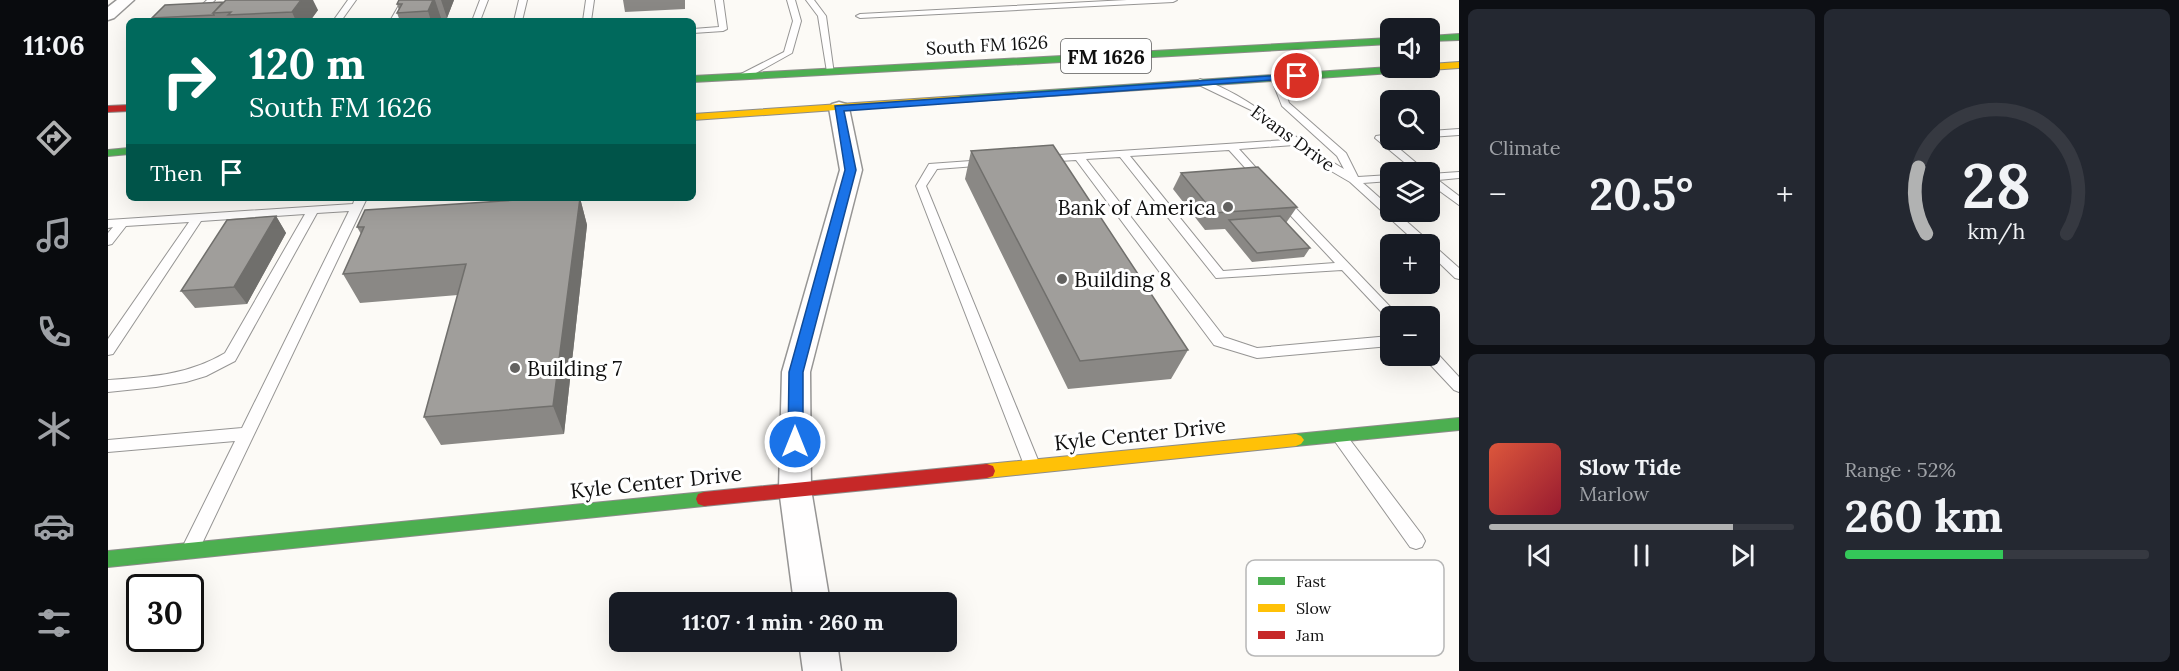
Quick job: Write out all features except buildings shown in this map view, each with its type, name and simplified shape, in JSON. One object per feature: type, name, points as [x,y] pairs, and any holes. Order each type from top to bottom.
[{"type":"main road","points":[[1440,38],[1459,37]]},
{"type":"main road","name":"South FM 1626","points":[[696,79],[1380,42]]},
{"type":"main road","points":[[1440,66],[1459,65]]},
{"type":"main road","points":[[846,94],[895,68]]},
{"type":"main road","name":"FM 1626","points":[[696,117],[726,115],[846,94],[1200,82],[1380,71]]},
{"type":"main road","points":[[806,88],[831,72]]},
{"type":"main road","points":[[726,115],[787,98]]},
{"type":"main road","points":[[108,109],[126,108]]},
{"type":"main road","points":[[108,153],[126,152]]},
{"type":"main road","name":"Kyle Center Drive","points":[[108,559],[1459,424]]},
{"type":"street","points":[[108,15],[126,0]]},
{"type":"street","points":[[810,592],[795,489],[796,372],[851,170],[846,94]]},
{"type":"street","points":[[819,652],[822,671]]},
{"type":"lane","points":[[192,18],[211,0]]},
{"type":"lane","points":[[339,18],[352,0]]},
{"type":"lane","points":[[396,18],[406,0]]},
{"type":"lane","points":[[477,18],[484,0]]},
{"type":"lane","points":[[519,18],[524,0]]},
{"type":"lane","points":[[587,18],[590,0]]},
{"type":"lane","points":[[696,31],[723,29],[719,0]]},
{"type":"lane","points":[[744,76],[788,53],[797,21],[791,0]]},
{"type":"lane","points":[[810,0],[822,16],[831,72]]},
{"type":"lane","points":[[860,16],[1173,0]]},
{"type":"lane","name":"Evans Drive","points":[[1276,78],[1285,104],[1342,155],[1354,180]]},
{"type":"lane","name":"Evans Drive","points":[[1200,82],[1254,108],[1318,159],[1354,180],[1414,234]]},
{"type":"lane","points":[[1440,133],[1459,132]]},
{"type":"lane","points":[[1034,160],[1297,142]]},
{"type":"lane","points":[[1231,146],[1383,306]]},
{"type":"lane","points":[[1395,150],[1410,162]]},
{"type":"lane","points":[[1123,154],[1220,275],[1345,266]]},
{"type":"lane","points":[[1079,157],[1219,341],[1257,353],[1380,342]]},
{"type":"lane","points":[[1000,162],[933,166],[921,186],[1032,465]]},
{"type":"lane","points":[[1440,177],[1459,175]]},
{"type":"lane","points":[[1354,180],[1380,179]]},
{"type":"lane","points":[[1440,186],[1459,202]]},
{"type":"lane","points":[[108,224],[196,220],[313,210],[359,202]]},
{"type":"lane","points":[[190,550],[359,202]]},
{"type":"lane","points":[[108,386],[188,378],[213,369],[230,357],[313,210]]},
{"type":"lane","points":[[108,350],[196,220]]},
{"type":"lane","points":[[108,241],[122,224]]},
{"type":"lane","points":[[1440,258],[1459,275]]},
{"type":"lane","points":[[1440,366],[1459,386]]},
{"type":"lane","points":[[108,446],[246,434]]},
{"type":"lane","points":[[1339,435],[1416,541]]},
{"type":"traffic: fast","points":[[1440,38],[1459,37]]},
{"type":"traffic: fast","points":[[696,79],[1380,42]]},
{"type":"traffic: fast","points":[[959,99],[1380,71]]},
{"type":"traffic: fast","points":[[108,153],[126,151]]},
{"type":"traffic: fast","points":[[1296,440],[1459,424]]},
{"type":"traffic: fast","points":[[108,559],[704,499]]},
{"type":"traffic: slow","points":[[1440,66],[1459,65]]},
{"type":"traffic: slow","points":[[696,117],[959,99]]},
{"type":"traffic: slow","points":[[987,471],[1296,440]]},
{"type":"traffic: jam","points":[[108,109],[126,108]]},
{"type":"traffic: jam","points":[[704,499],[987,471]]},
{"type":"place","name":"Bank of America","points":[[1228,207]]},
{"type":"place","name":"Building 8","points":[[1062,279]]},
{"type":"place","name":"Building 7","points":[[515,368]]},
{"type":"route","points":[[795,442],[796,372],[851,170],[839,108],[1297,76]]}]
